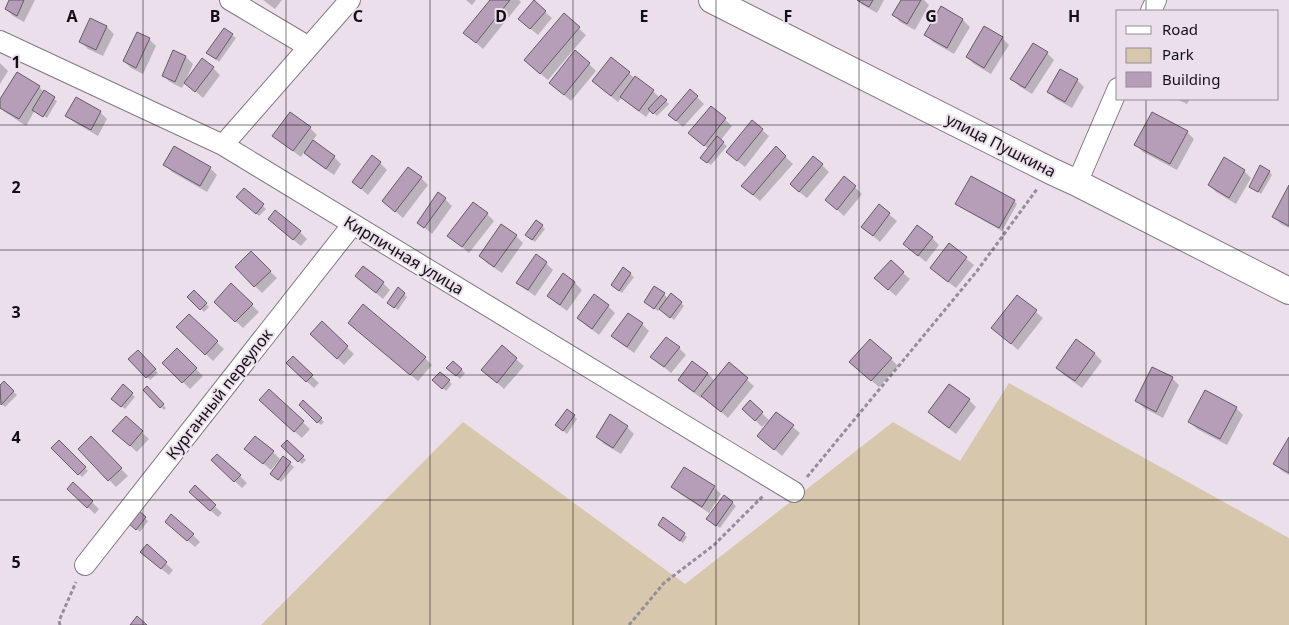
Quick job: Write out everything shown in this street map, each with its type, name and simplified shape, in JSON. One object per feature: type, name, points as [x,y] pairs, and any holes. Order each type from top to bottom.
[{"type":"main road","name":"улица Пушкина","points":[[712,0],[1289,291]]},
{"type":"street","points":[[230,0],[309,47]]},
{"type":"street","points":[[223,145],[350,0]]},
{"type":"street","name":"Кирпичная улица","points":[[0,41],[223,145],[794,492]]},
{"type":"street","points":[[1077,183],[1116,93]]},
{"type":"street","name":"Курганный переулок","points":[[85,565],[353,224]]},
{"type":"path","points":[[794,492],[977,271],[1051,171]]},
{"type":"path","points":[[629,625],[664,583],[714,545],[777,482]]},
{"type":"path","points":[[60,625],[58,621],[85,565]]},
{"type":"green space","points":[[1009,383],[1289,538],[1289,625],[261,625],[463,422],[685,584],[893,422],[960,461]]},
{"type":"building","points":[[9,0],[24,0],[17,16],[5,9]]},
{"type":"building","points":[[490,0],[510,0],[476,43],[463,33]]},
{"type":"building","points":[[534,0],[546,11],[530,29],[518,19]]},
{"type":"building","points":[[857,0],[873,0],[869,7]]},
{"type":"building","points":[[901,0],[921,0],[907,24],[892,15]]},
{"type":"building","points":[[941,6],[963,19],[947,48],[924,35]]},
{"type":"building","points":[[564,13],[580,27],[540,74],[524,60]]},
{"type":"building","points":[[90,18],[107,26],[96,50],[79,42]]},
{"type":"building","points":[[984,26],[1003,37],[984,68],[966,57]]},
{"type":"building","points":[[224,28],[233,34],[216,59],[206,53]]},
{"type":"building","points":[[137,32],[150,38],[136,68],[123,61]]},
{"type":"building","points":[[1033,43],[1048,52],[1025,88],[1010,79]]},
{"type":"building","points":[[173,50],[186,56],[175,82],[162,76]]},
{"type":"building","points":[[575,50],[590,63],[564,95],[549,83]]},
{"type":"building","points":[[611,57],[630,72],[611,96],[592,81]]},
{"type":"building","points":[[202,58],[214,67],[195,92],[184,83]]},
{"type":"building","points":[[1060,69],[1078,79],[1065,102],[1047,92]]},
{"type":"building","points":[[17,72],[40,86],[19,119],[0,108],[0,99]]},
{"type":"building","points":[[635,76],[654,90],[639,111],[620,97]]},
{"type":"building","points":[[690,89],[698,96],[676,121],[668,115]]},
{"type":"building","points":[[44,90],[55,97],[43,117],[32,110]]},
{"type":"building","points":[[661,95],[667,100],[653,114],[648,109]]},
{"type":"building","points":[[76,97],[101,111],[91,130],[65,116]]},
{"type":"building","points":[[711,106],[726,118],[704,146],[688,133]]},
{"type":"building","points":[[290,112],[311,127],[293,151],[272,136]]},
{"type":"building","points":[[1152,112],[1188,131],[1170,164],[1134,145]]},
{"type":"building","points":[[752,120],[763,129],[737,161],[726,152]]},
{"type":"building","points":[[717,136],[724,142],[707,163],[700,158]]},
{"type":"building","points":[[313,140],[335,156],[326,169],[304,153]]},
{"type":"building","points":[[174,146],[211,167],[200,186],[163,165]]},
{"type":"building","points":[[776,146],[786,156],[753,195],[741,186]]},
{"type":"building","points":[[372,155],[381,162],[361,189],[352,182]]},
{"type":"building","points":[[813,156],[823,164],[799,192],[790,184]]},
{"type":"building","points":[[1224,157],[1245,170],[1229,198],[1208,185]]},
{"type":"building","points":[[1260,165],[1270,171],[1258,192],[1249,187]]},
{"type":"building","points":[[408,167],[422,177],[395,212],[382,201]]},
{"type":"building","points":[[844,176],[856,186],[837,210],[825,200]]},
{"type":"building","points":[[971,176],[1015,200],[999,228],[955,204]]},
{"type":"building","points":[[1289,185],[1289,226],[1272,217]]},
{"type":"building","points":[[244,188],[264,204],[256,214],[236,197]]},
{"type":"building","points":[[438,192],[446,198],[424,228],[417,223]]},
{"type":"building","points":[[473,202],[488,213],[462,247],[447,236]]},
{"type":"building","points":[[879,204],[890,213],[873,236],[861,227]]},
{"type":"building","points":[[275,210],[301,231],[293,240],[268,219]]},
{"type":"building","points":[[536,220],[543,225],[532,240],[525,235]]},
{"type":"building","points":[[501,224],[517,235],[494,267],[479,256]]},
{"type":"building","points":[[917,225],[933,237],[918,256],[903,244]]},
{"type":"building","points":[[949,243],[967,257],[948,282],[930,268]]},
{"type":"building","points":[[251,251],[271,271],[254,287],[235,267]]},
{"type":"building","points":[[536,254],[547,262],[528,290],[516,283]]},
{"type":"building","points":[[891,260],[904,272],[888,290],[874,278]]},
{"type":"building","points":[[363,266],[384,282],[376,293],[355,276]]},
{"type":"building","points":[[623,267],[631,273],[619,291],[611,285]]},
{"type":"building","points":[[563,273],[575,282],[560,305],[547,296]]},
{"type":"building","points":[[231,283],[253,304],[235,322],[214,302]]},
{"type":"building","points":[[654,286],[665,293],[654,309],[644,302]]},
{"type":"building","points":[[398,287],[405,293],[394,308],[387,303]]},
{"type":"building","points":[[194,290],[207,303],[200,310],[187,297]]},
{"type":"building","points":[[671,293],[682,302],[670,318],[659,309]]},
{"type":"building","points":[[594,294],[609,305],[592,329],[577,318]]},
{"type":"building","points":[[1017,295],[1037,310],[1011,344],[991,328]]},
{"type":"building","points":[[363,304],[426,357],[410,375],[348,323]]},
{"type":"building","points":[[628,313],[643,323],[627,347],[611,336]]},
{"type":"building","points":[[189,314],[218,341],[205,355],[176,327]]},
{"type":"building","points":[[322,321],[348,346],[337,359],[310,334]]},
{"type":"building","points":[[666,337],[680,347],[664,367],[650,357]]},
{"type":"building","points":[[870,339],[892,358],[871,381],[849,362]]},
{"type":"building","points":[[1076,339],[1095,353],[1075,381],[1056,368]]},
{"type":"building","points":[[502,345],[517,358],[497,383],[481,370]]},
{"type":"building","points":[[177,348],[197,368],[182,383],[162,363]]},
{"type":"building","points":[[138,350],[156,369],[146,378],[128,359]]},
{"type":"building","points":[[293,356],[313,375],[306,382],[286,363]]},
{"type":"building","points":[[453,361],[462,369],[456,376],[446,368]]},
{"type":"building","points":[[692,361],[708,373],[694,392],[678,380]]},
{"type":"building","points":[[729,362],[748,378],[721,412],[701,396]]},
{"type":"building","points":[[1152,367],[1173,377],[1156,412],[1135,401]]},
{"type":"building","points":[[440,372],[450,380],[442,389],[432,380]]},
{"type":"building","points":[[4,381],[14,391],[1,405],[0,385]]},
{"type":"building","points":[[123,384],[133,393],[121,407],[111,399]]},
{"type":"building","points":[[949,384],[970,399],[949,428],[928,412]]},
{"type":"building","points":[[147,386],[164,404],[160,408],[143,390]]},
{"type":"building","points":[[269,389],[304,421],[294,432],[259,400]]},
{"type":"building","points":[[1205,390],[1237,407],[1220,439],[1188,422]]},
{"type":"building","points":[[303,400],[322,418],[317,423],[299,405]]},
{"type":"building","points":[[750,400],[763,412],[755,421],[742,409]]},
{"type":"building","points":[[567,409],[575,415],[563,431],[555,425]]},
{"type":"building","points":[[776,412],[794,425],[774,450],[757,436]]},
{"type":"building","points":[[610,414],[628,426],[613,448],[596,437]]},
{"type":"building","points":[[126,416],[143,431],[130,446],[112,431]]},
{"type":"building","points":[[91,436],[122,468],[108,481],[78,449]]},
{"type":"building","points":[[255,436],[274,451],[263,464],[244,449]]},
{"type":"building","points":[[1289,437],[1289,473],[1273,464]]},
{"type":"building","points":[[59,440],[86,467],[78,475],[51,448]]},
{"type":"building","points":[[287,440],[304,456],[298,462],[281,446]]},
{"type":"building","points":[[217,454],[241,475],[234,482],[211,460]]},
{"type":"building","points":[[283,456],[291,462],[278,480],[270,474]]},
{"type":"building","points":[[684,467],[715,486],[702,507],[671,487]]},
{"type":"building","points":[[73,482],[93,501],[87,508],[67,489]]},
{"type":"building","points":[[195,485],[216,505],[210,511],[189,492]]},
{"type":"building","points":[[724,495],[733,502],[716,526],[706,519]]},
{"type":"building","points":[[138,510],[146,517],[136,530],[128,523]]},
{"type":"building","points":[[171,514],[194,534],[187,541],[165,522]]},
{"type":"building","points":[[663,517],[685,533],[680,541],[658,525]]},
{"type":"building","points":[[147,544],[167,562],[161,569],[140,552]]},
{"type":"building","points":[[137,616],[147,625],[130,625]]}]
